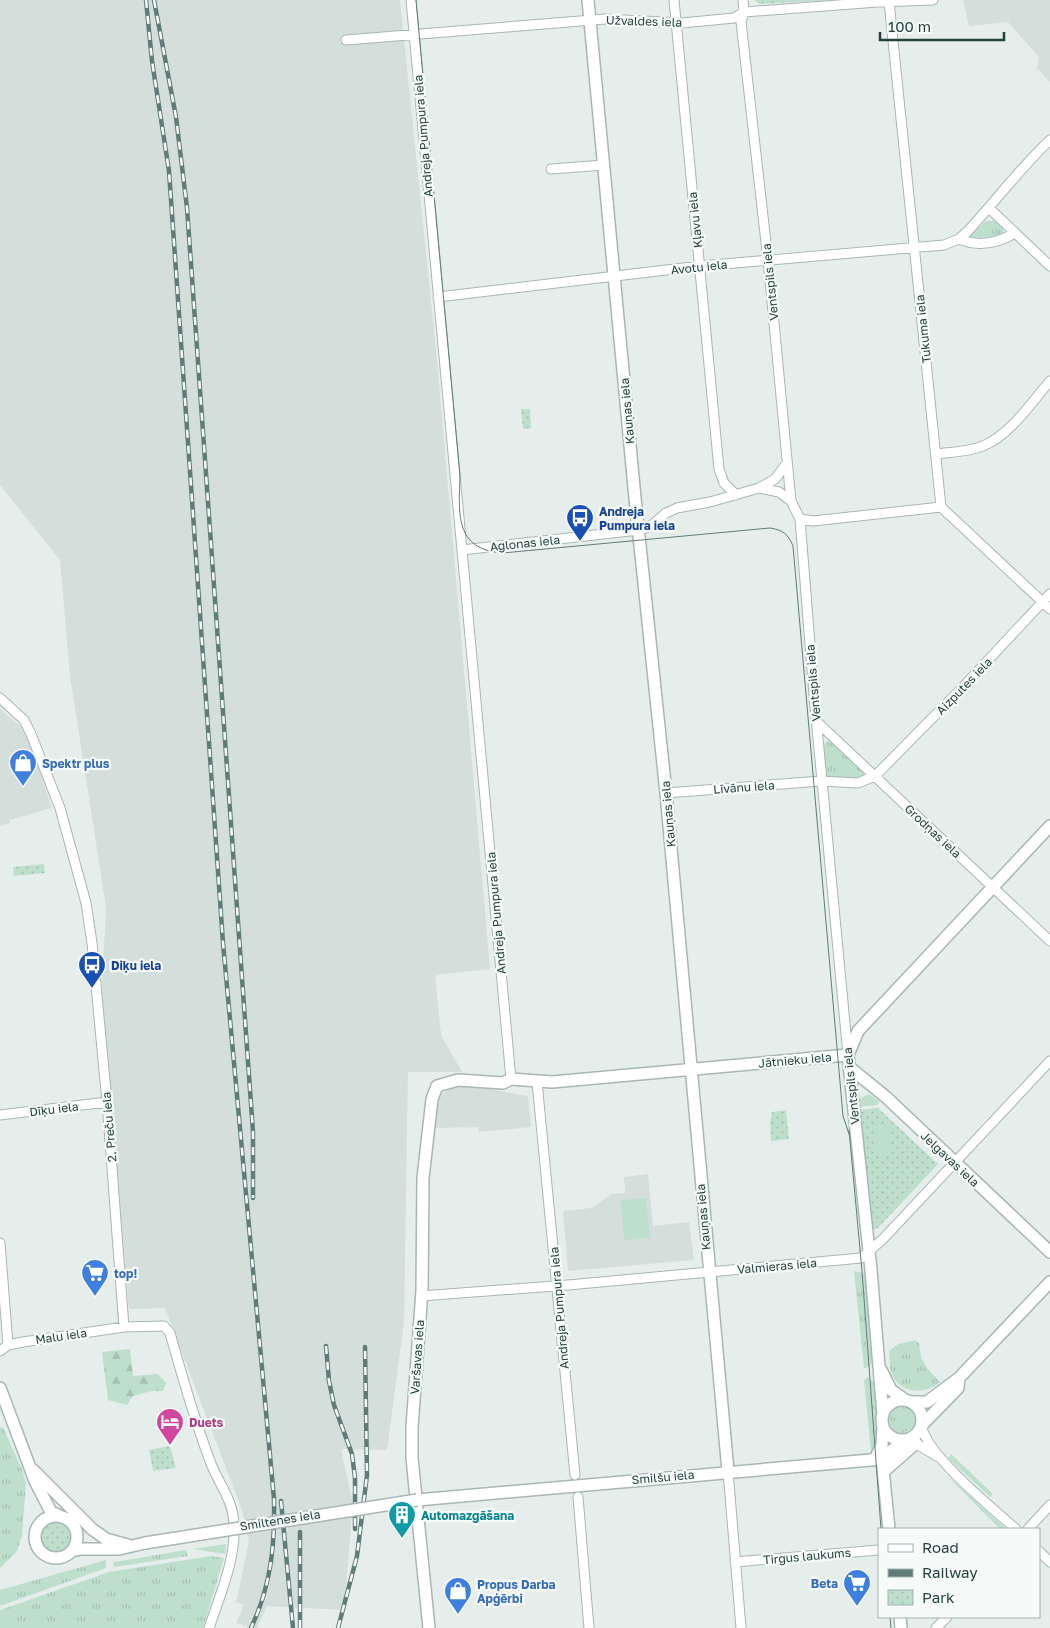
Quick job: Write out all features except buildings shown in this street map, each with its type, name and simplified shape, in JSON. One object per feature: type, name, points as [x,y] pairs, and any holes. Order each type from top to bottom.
[{"type":"street","name":"Andreja Pumpura iela","points":[[410,0],[511,1079]]},
{"type":"street","name":"Kauņas iela","points":[[588,0],[666,793],[741,1628]]},
{"type":"street","name":"Kļavu iela","points":[[674,0],[719,469],[724,483],[736,495]]},
{"type":"street","name":"Ventspils iela","points":[[743,0],[744,12],[741,22],[768,260],[791,501],[800,519],[821,781],[880,1368],[878,1376],[883,1420]]},
{"type":"street","name":"Užvaldes iela","points":[[346,40],[414,36],[590,20],[617,19],[676,22],[724,19],[734,18],[744,12],[933,0]]},
{"type":"street","name":"Tukuma iela","points":[[889,2],[941,507]]},
{"type":"street","name":"Avotu iela","points":[[438,297],[700,266],[944,245],[959,239],[1009,187],[1019,171],[1050,140]]},
{"type":"street","points":[[551,169],[604,165]]},
{"type":"street","points":[[989,208],[1049,264]]},
{"type":"street","name":"Avotu iela","points":[[959,239],[971,244],[1002,240],[1016,233]]},
{"type":"street","points":[[936,454],[969,450],[988,444],[1004,432],[1050,381]]},
{"type":"street","name":"Aglonas iela","points":[[462,550],[639,530],[650,526],[666,513],[677,508],[759,488],[775,479],[787,463]]},
{"type":"street","points":[[759,488],[779,492],[791,501]]},
{"type":"street","points":[[800,519],[813,521],[941,507],[1050,609]]},
{"type":"street","name":"Aizputes iela","points":[[875,776],[962,688],[1050,594]]},
{"type":"street","name":"2. Preču iela","points":[[0,698],[24,720],[31,734],[60,808],[83,894],[92,944],[107,1102],[124,1327]]},
{"type":"street","name":"Grodņas iela","points":[[816,721],[1050,941]]},
{"type":"street","name":"Līvānu iela","points":[[666,793],[821,781],[858,783],[875,776]]},
{"type":"street","name":"Jātnieku iela","points":[[437,1086],[458,1080],[503,1082],[511,1079],[537,1082],[690,1070],[849,1061],[858,1031],[1050,826]]},
{"type":"street","name":"Jelgavas iela","points":[[849,1061],[954,1163],[1050,1252]]},
{"type":"street","name":"Valmieras iela","points":[[421,1296],[557,1286],[861,1258],[883,1239],[1050,1061]]},
{"type":"street","name":"Andreja Pumpura iela","points":[[537,1082],[576,1475]]},
{"type":"street","name":"Varšavas iela","points":[[427,1628],[412,1427],[421,1296],[423,1178],[432,1099],[437,1086]]},
{"type":"street","name":"Dīķu iela","points":[[0,1115],[107,1102]]},
{"type":"street","points":[[0,1243],[8,1345]]},
{"type":"street","points":[[889,1528],[883,1472],[878,1459],[882,1445],[883,1420],[888,1405],[908,1401],[927,1402],[959,1378],[1050,1282]]},
{"type":"street","points":[[124,1327],[164,1326],[170,1333],[191,1409],[212,1468],[226,1492],[234,1523],[234,1541],[209,1628]]},
{"type":"street","name":"Malu iela","points":[[0,1351],[8,1345],[124,1327]]},
{"type":"street","name":"Ventspils iela","points":[[880,1368],[891,1390],[897,1396],[908,1401]]},
{"type":"street","points":[[878,1459],[916,1436],[922,1426],[958,1388],[959,1378]]},
{"type":"street","name":"Smiltenes iela","points":[[0,1388],[30,1466],[41,1505],[41,1522],[35,1537],[41,1552],[56,1558],[82,1549],[119,1549],[145,1543],[416,1500]]},
{"type":"street","points":[[908,1401],[921,1411],[925,1438],[938,1456],[1015,1528]]},
{"type":"street","points":[[883,1420],[891,1437],[909,1441],[938,1456]]},
{"type":"street","points":[[883,1472],[909,1441]]},
{"type":"street","name":"Smilšu iela","points":[[416,1500],[553,1486],[878,1459]]},
{"type":"street","name":"Smiltenes iela","points":[[30,1466],[92,1529],[106,1539],[128,1544]]},
{"type":"street","name":"Smiltenes iela","points":[[35,1481],[51,1512],[69,1520],[78,1533],[91,1542],[145,1543]]},
{"type":"street","points":[[578,1497],[589,1628]]},
{"type":"street","points":[[1029,1528],[1050,1505]]},
{"type":"street","points":[[41,1522],[49,1516],[60,1516]]},
{"type":"street","points":[[72,1551],[78,1540],[78,1533]]},
{"type":"street","name":"Tirgus laukums","points":[[735,1562],[878,1550]]},
{"type":"street","points":[[1040,1552],[1050,1562]]},
{"type":"street","points":[[936,1628],[946,1618]]},
{"type":"shaded area","points":[[0,0],[400,0],[437,360],[490,969],[435,975],[441,1035],[462,1072],[408,1072],[404,1322],[387,1450],[341,1449],[353,1504],[344,1610],[267,1606],[257,1628],[247,1628],[247,1626],[236,1623],[244,1604],[236,1603],[249,1541],[242,1510],[165,1308],[129,1309],[101,998],[106,907],[70,676],[60,560],[0,485]]},
{"type":"shaded area","points":[[963,0],[1050,0],[1050,82],[1037,68],[1039,57],[1008,22],[969,26]]},
{"type":"shaded area","points":[[0,709],[19,725],[31,744],[52,808],[10,820],[10,823],[0,826]]},
{"type":"shaded area","points":[[473,1086],[528,1096],[531,1127],[479,1132],[478,1127],[434,1128],[439,1098],[442,1094],[453,1088]]},
{"type":"shaded area","points":[[648,1174],[653,1226],[689,1222],[694,1260],[568,1271],[563,1211],[592,1208],[611,1194],[625,1193],[624,1177]]},
{"type":"green space","points":[[755,0],[835,0],[759,4]]},
{"type":"green space","points":[[986,221],[994,221],[1003,229],[1003,235],[970,239],[970,236]]},
{"type":"green space","points":[[521,409],[530,409],[531,428],[523,429]]},
{"type":"green space","points":[[829,741],[864,771],[864,776],[845,780],[834,779],[826,775],[823,749],[825,743]]},
{"type":"green space","points":[[44,864],[45,873],[14,876],[13,867]]},
{"type":"green space","points":[[869,1094],[880,1102],[876,1105],[858,1107],[859,1099]]},
{"type":"green space","points":[[878,1108],[938,1164],[878,1228],[872,1230],[858,1110]]},
{"type":"green space","points":[[786,1110],[789,1139],[771,1141],[770,1123],[772,1112]]},
{"type":"green space","points":[[874,1126],[890,1126],[891,1154],[875,1155]]},
{"type":"green space","points":[[646,1198],[650,1238],[624,1240],[621,1200]]},
{"type":"green space","points":[[854,1271],[865,1273],[872,1362],[870,1367],[864,1368]]},
{"type":"green space","points":[[915,1340],[919,1343],[921,1357],[927,1368],[940,1382],[921,1391],[901,1386],[892,1375],[890,1366],[889,1351],[898,1344]]},
{"type":"green space","points":[[130,1349],[133,1376],[158,1374],[166,1383],[163,1391],[152,1391],[133,1396],[127,1405],[108,1400],[102,1352]]},
{"type":"green space","points":[[868,1377],[874,1383],[878,1401],[877,1425],[880,1434],[876,1450],[871,1452],[864,1380]]},
{"type":"green space","points":[[904,1405],[913,1411],[916,1421],[914,1428],[901,1434],[892,1430],[888,1418],[895,1407]]},
{"type":"green space","points":[[3,1427],[26,1483],[22,1536],[17,1551],[0,1568],[0,1428]]},
{"type":"green space","points":[[170,1446],[176,1468],[153,1471],[149,1450]]},
{"type":"green space","points":[[951,1454],[993,1494],[990,1497],[948,1458]]},
{"type":"green space","points":[[949,1478],[1005,1528],[999,1528]]},
{"type":"green space","points":[[56,1519],[63,1520],[69,1524],[73,1530],[73,1544],[69,1550],[63,1554],[56,1555],[49,1554],[43,1550],[39,1544],[38,1537],[39,1530],[43,1524],[49,1520]]},
{"type":"green space","points":[[226,1544],[225,1554],[193,1549]]},
{"type":"green space","points":[[186,1550],[188,1556],[114,1567],[113,1565],[114,1562]]},
{"type":"green space","points":[[211,1556],[224,1558],[203,1628],[0,1628],[0,1610],[109,1572]]},
{"type":"green space","points":[[106,1560],[106,1568],[0,1606],[0,1590]]},
{"type":"tram line","points":[[416,0],[460,476],[460,516],[467,537],[486,550],[502,553],[770,528],[784,533],[793,546],[843,1116],[850,1137]]},
{"type":"tram line","points":[[849,1130],[862,1271],[881,1528]]},
{"type":"tram line","points":[[890,1618],[891,1628]]},
{"type":"railway","points":[[146,0],[152,61],[169,171],[223,943],[274,1499],[274,1533],[270,1565],[263,1597],[251,1628]]},
{"type":"railway","points":[[154,0],[176,117],[187,208],[253,1132],[253,1198]]},
{"type":"railway","points":[[326,1346],[329,1381],[334,1405],[352,1454],[355,1478],[355,1529]]},
{"type":"railway","points":[[338,1628],[357,1556],[367,1475],[365,1347]]},
{"type":"railway","points":[[281,1501],[293,1628]]},
{"type":"railway","points":[[300,1532],[300,1628]]},
{"type":"place","name":"Andreja Pumpura iela","points":[[580,542]]},
{"type":"place","name":"Spektr plus","points":[[23,787]]},
{"type":"place","name":"Diķu iela","points":[[92,989]]},
{"type":"place","name":"top!","points":[[95,1297]]},
{"type":"place","name":"Duets","points":[[170,1446]]},
{"type":"place","name":"Automazgāšana","points":[[402,1539]]},
{"type":"place","name":"Beta","points":[[857,1607]]},
{"type":"place","name":"Propus Darba Apģērbi","points":[[458,1615]]}]
